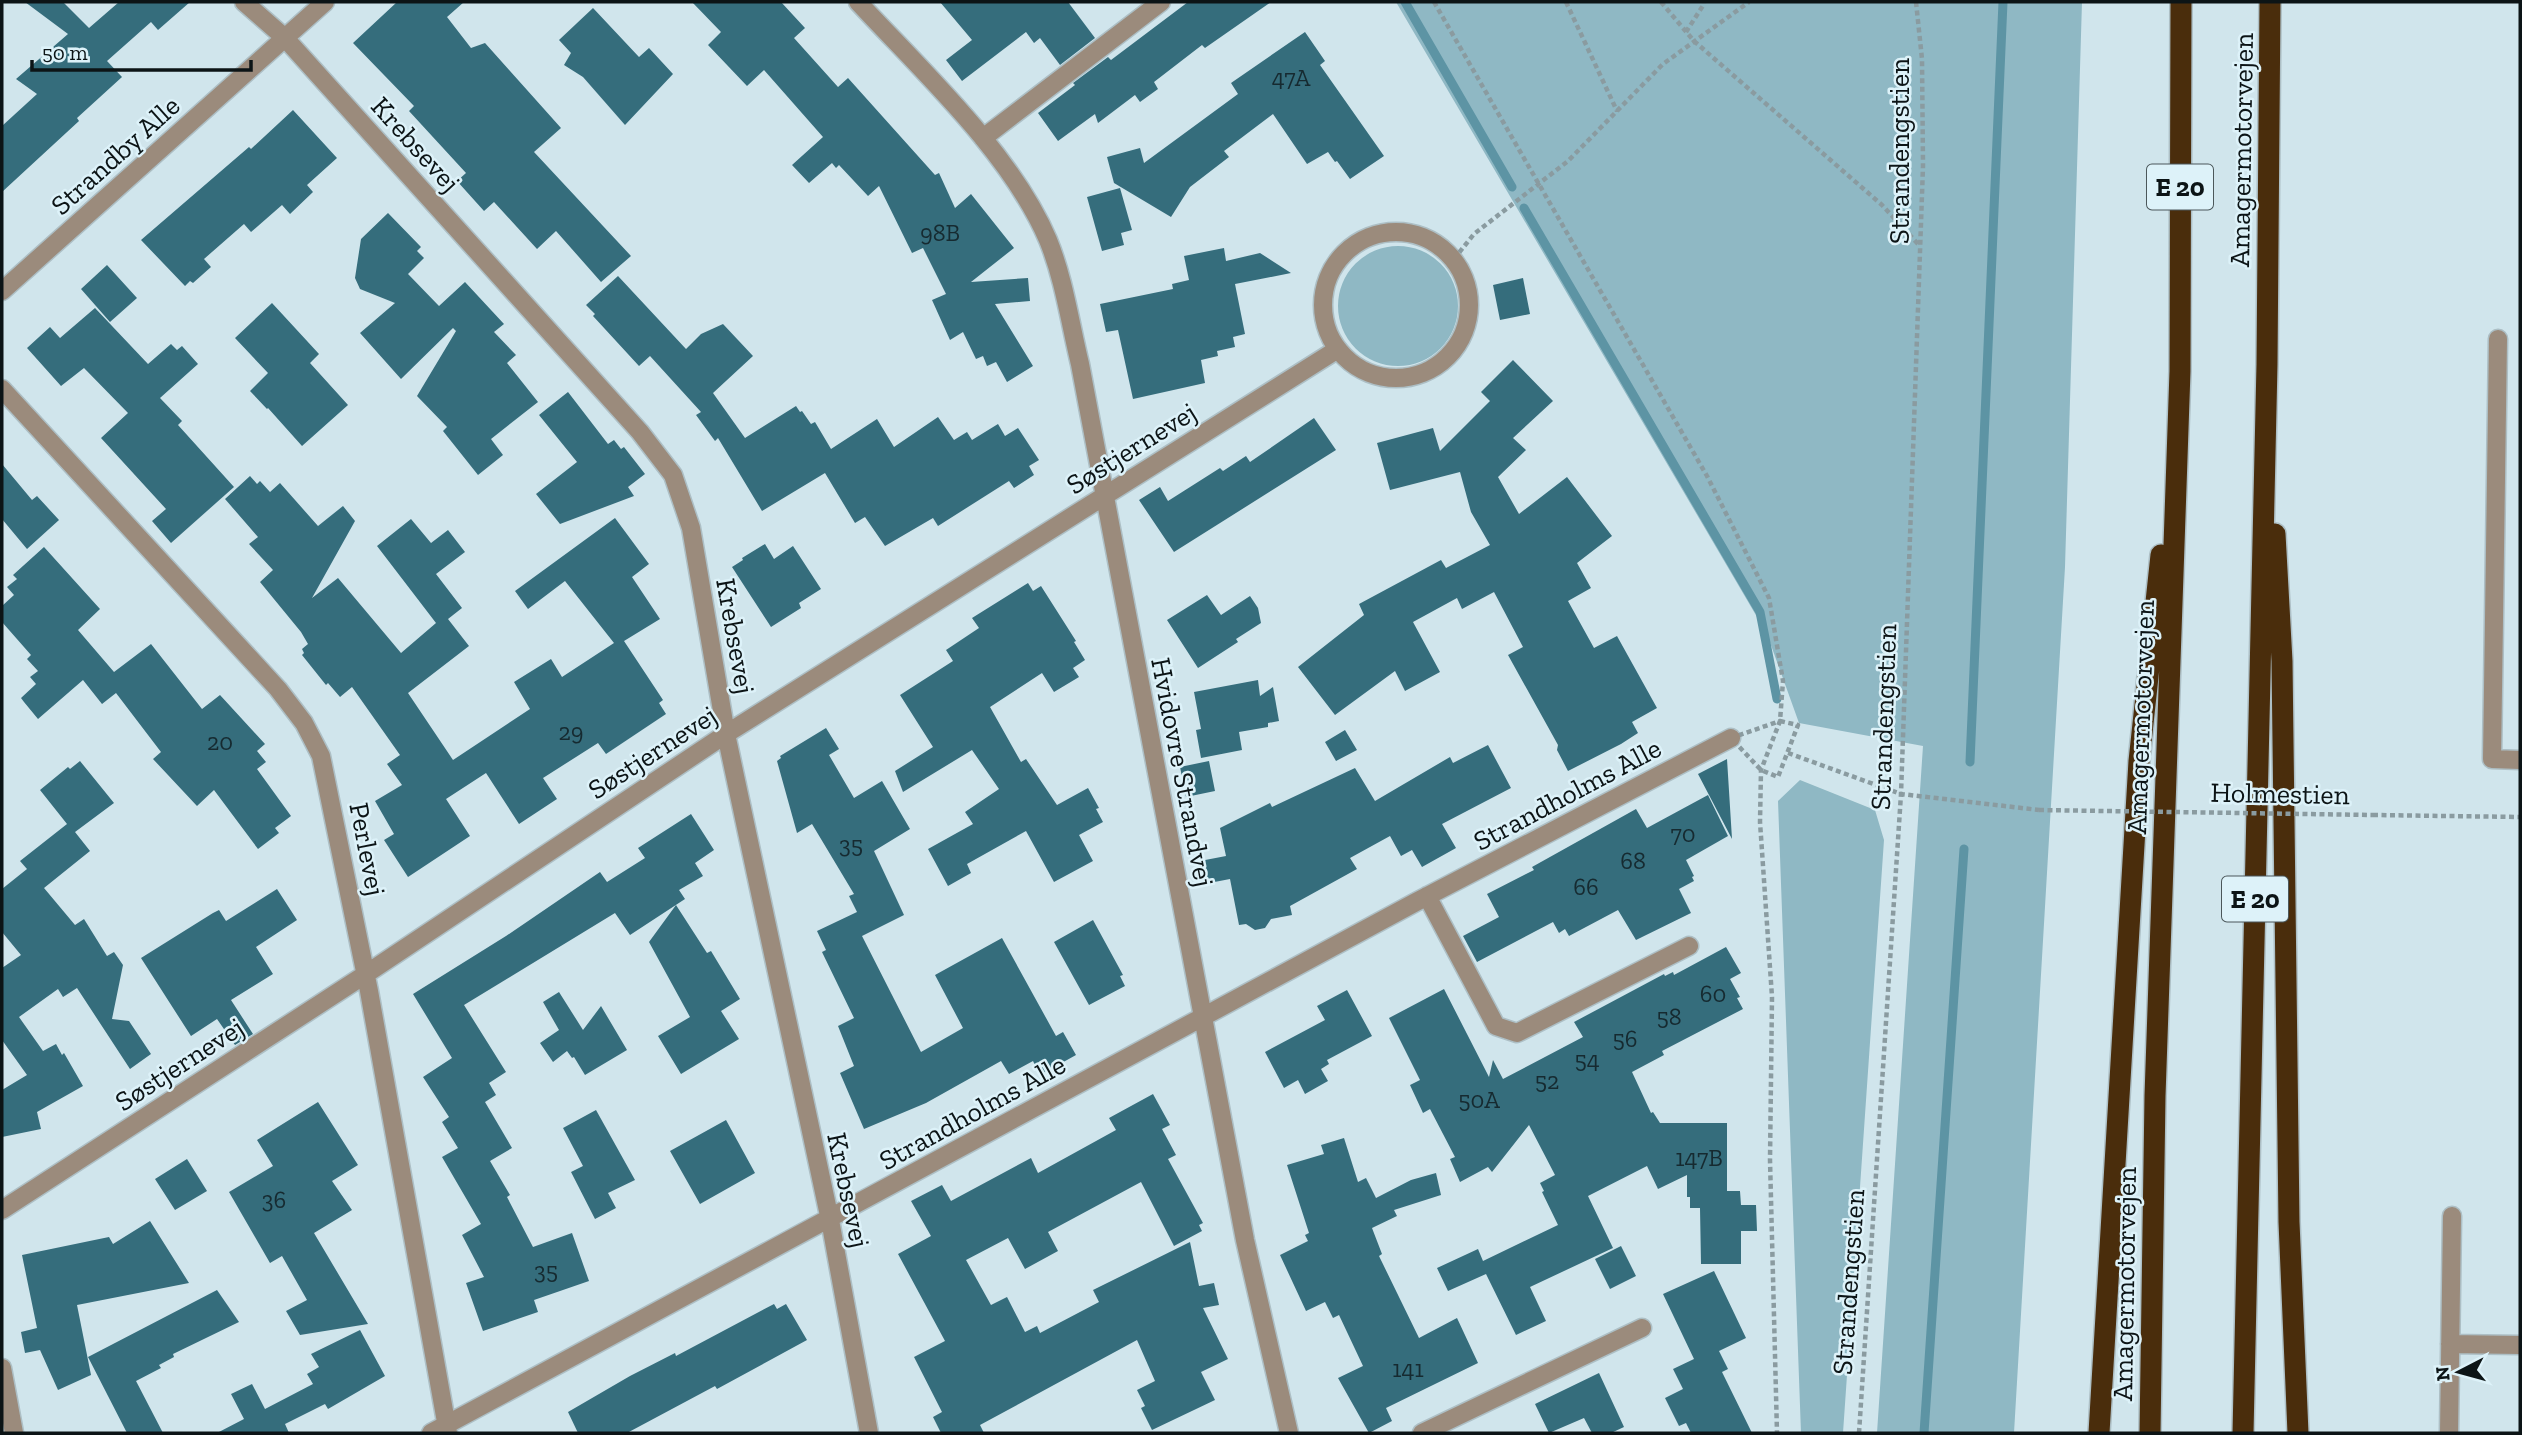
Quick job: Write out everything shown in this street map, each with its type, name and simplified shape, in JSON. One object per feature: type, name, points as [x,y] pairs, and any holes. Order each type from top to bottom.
[{"type":"highway","name":"Amagermotorvejen","points":[[2150,1433],[2156,1082],[2180,372],[2181,2]]},
{"type":"highway","name":"Amagermotorvejen","points":[[2243,1433],[2267,364],[2270,2]]},
{"type":"highway","points":[[2267,364],[2282,661],[2289,1222],[2298,1433]]},
{"type":"highway","points":[[2099,1433],[2139,761],[2180,372]]},
{"type":"street","name":"Krebsevej","points":[[244,2],[285,38],[632,422],[673,475],[691,528],[726,734],[830,1220],[869,1433]]},
{"type":"street","name":"Strandby Alle","points":[[2,291],[325,2]]},
{"type":"street","name":"Hvidovre Strandvej","points":[[858,2],[983,138],[1022,190],[1049,241],[1080,364],[1245,1240],[1289,1433]]},
{"type":"street","points":[[983,138],[1161,2]]},
{"type":"street","points":[[1392,232],[1415,234],[1436,244],[1454,259],[1465,280],[1470,302],[1467,326],[1457,346],[1441,363],[1421,374],[1398,379],[1375,375],[1354,365],[1338,349],[1327,329],[1323,307],[1326,285],[1335,265],[1350,248],[1369,237],[1392,232]]},
{"type":"street","points":[[2498,339],[2492,759],[2520,760]]},
{"type":"street","name":"Søstjernevej","points":[[2,1210],[366,974],[726,734],[1338,349]]},
{"type":"street","name":"Perlevej","points":[[2,389],[278,689],[304,723],[321,756],[366,974],[442,1431]]},
{"type":"street","name":"Strandholms Alle","points":[[442,1431],[1427,896],[1731,738]]},
{"type":"street","points":[[1427,896],[1496,1026],[1517,1033],[1689,946]]},
{"type":"street","points":[[2449,1433],[2452,1216]]},
{"type":"street","points":[[1422,1433],[1642,1328]]},
{"type":"street","points":[[2451,1344],[2520,1345]]},
{"type":"street","points":[[2,1368],[14,1433]]},
{"type":"path","points":[[1434,2],[1707,476],[1769,598],[1783,681],[1780,721],[1761,770],[1760,822],[1772,998],[1770,1160],[1777,1433]]},
{"type":"path","points":[[1566,2],[1617,111]]},
{"type":"path","points":[[1661,2],[1694,41],[1882,205],[1920,246]]},
{"type":"path","points":[[1686,32],[1704,2]]},
{"type":"path","points":[[1454,259],[1475,234],[1568,161],[1663,64],[1749,2]]},
{"type":"path","name":"Strandengstien","points":[[1859,1433],[1901,794],[1916,423],[1923,85],[1916,2]]},
{"type":"path","points":[[1780,721],[1798,725],[1779,777],[1761,770],[1731,738],[1780,721]]},
{"type":"path","name":"Holmestien","points":[[1788,753],[1901,794],[2039,810],[2520,817]]},
{"type":"shaded area","points":[[1396,2],[2082,2],[2065,567],[2014,1433],[1877,1433],[1923,746],[1799,723],[1767,634]]},
{"type":"shaded area","points":[[1398,246],[1421,250],[1441,263],[1454,283],[1458,306],[1454,329],[1441,349],[1421,362],[1398,366],[1375,362],[1355,349],[1342,329],[1338,306],[1342,283],[1355,263],[1375,250]]},
{"type":"shaded area","points":[[1800,780],[1875,810],[1884,840],[1843,1433],[1801,1433],[1778,801]]},
{"type":"building","points":[[25,2],[63,2],[89,28],[119,2],[190,2],[158,30],[151,22],[107,61],[122,77],[2,192],[2,126],[37,94],[16,79],[68,34]]},
{"type":"building","points":[[397,2],[464,2],[447,17],[471,48],[485,43],[561,128],[534,152],[631,256],[601,282],[556,231],[537,249],[494,202],[484,211],[457,181],[466,173],[409,111],[414,106],[353,43]]},
{"type":"building","points":[[692,2],[781,2],[805,28],[794,38],[838,87],[848,78],[935,175],[939,173],[955,208],[971,194],[1014,248],[971,282],[1028,278],[1030,301],[995,304],[1033,366],[1007,382],[996,362],[987,366],[983,356],[976,359],[963,332],[950,340],[932,300],[946,294],[923,248],[912,253],[879,186],[868,196],[839,165],[836,168],[832,163],[809,183],[792,165],[823,137],[764,70],[747,86],[708,45],[721,32]]},
{"type":"building","points":[[940,2],[1068,2],[1095,38],[1060,65],[1040,38],[1034,43],[1026,32],[962,81],[946,60],[972,40]]},
{"type":"building","points":[[1188,2],[1271,2],[1205,48],[1202,45],[1154,82],[1158,89],[1140,102],[1135,95],[1098,123],[1095,114],[1058,141],[1038,113],[1108,57],[1111,60]]},
{"type":"building","points":[[593,8],[639,57],[649,48],[673,74],[625,125],[583,77],[564,65],[571,53],[559,40]]},
{"type":"building","points":[[1305,32],[1325,61],[1320,65],[1384,156],[1350,179],[1328,152],[1307,164],[1273,114],[1224,151],[1229,157],[1190,187],[1171,217],[1114,183],[1107,157],[1140,148],[1144,163],[1238,94],[1231,83]]},
{"type":"building","points":[[293,110],[337,158],[307,185],[313,192],[290,214],[282,205],[251,232],[244,224],[204,259],[211,267],[193,283],[190,281],[185,286],[141,240],[249,147],[251,149]]},
{"type":"building","points":[[1120,188],[1132,230],[1121,233],[1124,245],[1102,251],[1087,197]]},
{"type":"building","points":[[388,213],[421,247],[417,251],[424,258],[408,274],[439,306],[465,282],[504,324],[494,332],[516,355],[507,363],[538,402],[491,439],[503,455],[478,475],[443,431],[447,427],[417,396],[456,331],[453,328],[401,379],[360,333],[395,303],[360,289],[355,278],[361,239]]},
{"type":"building","points":[[1224,248],[1226,261],[1260,253],[1291,273],[1235,284],[1245,334],[1233,337],[1235,347],[1217,351],[1218,356],[1201,360],[1205,383],[1133,399],[1118,330],[1106,332],[1100,304],[1173,289],[1172,284],[1189,280],[1184,256]]},
{"type":"building","points":[[107,265],[137,298],[110,322],[81,289]]},
{"type":"building","points":[[618,276],[686,349],[701,334],[723,324],[753,356],[713,393],[745,438],[796,406],[811,424],[815,422],[831,449],[877,419],[894,447],[938,417],[954,440],[967,432],[972,440],[998,424],[1005,436],[1018,428],[1039,460],[1029,466],[1034,475],[1014,488],[1009,481],[938,526],[933,518],[885,546],[865,517],[855,523],[825,473],[762,511],[718,438],[715,441],[696,415],[701,412],[650,356],[639,366],[586,305]]},
{"type":"building","points":[[1523,278],[1530,314],[1500,320],[1493,285]]},
{"type":"building","points":[[272,303],[319,354],[310,363],[348,405],[302,446],[250,391],[268,373],[235,338]]},
{"type":"building","points":[[95,308],[148,364],[171,344],[177,350],[182,346],[198,364],[160,398],[182,421],[178,425],[234,487],[171,543],[152,521],[166,509],[101,438],[128,413],[84,368],[61,386],[27,348],[50,327],[60,338]]},
{"type":"building","points":[[1513,360],[1553,401],[1513,438],[1526,450],[1498,477],[1519,514],[1567,477],[1612,536],[1577,563],[1591,588],[1568,601],[1594,648],[1617,636],[1657,708],[1632,722],[1638,733],[1568,771],[1557,750],[1558,745],[1508,655],[1523,647],[1494,592],[1462,609],[1457,598],[1413,622],[1440,672],[1405,691],[1395,671],[1335,715],[1298,667],[1364,615],[1359,604],[1441,560],[1446,568],[1490,545],[1471,512],[1460,472],[1390,490],[1377,443],[1433,428],[1440,451],[1490,401],[1481,392]]},
{"type":"building","points":[[568,392],[608,444],[614,440],[621,449],[624,447],[645,474],[628,487],[634,496],[560,524],[536,494],[577,462],[539,415]]},
{"type":"building","points":[[1314,418],[1336,450],[1174,552],[1139,500],[1160,487],[1168,501],[1220,468],[1223,471],[1246,456],[1250,462]]},
{"type":"building","points":[[2,464],[32,500],[37,496],[59,520],[27,549],[2,519]]},
{"type":"building","points":[[250,476],[257,484],[260,481],[270,492],[280,483],[318,526],[343,506],[355,521],[312,598],[338,578],[401,653],[436,623],[377,546],[411,519],[431,543],[448,530],[465,552],[436,574],[462,608],[448,619],[469,646],[408,693],[453,760],[530,709],[514,682],[551,659],[562,677],[614,643],[565,581],[528,609],[515,591],[615,518],[649,564],[632,577],[660,619],[624,641],[663,700],[659,703],[666,714],[606,754],[598,743],[543,778],[557,799],[519,824],[486,773],[446,799],[470,836],[408,877],[384,840],[394,834],[375,801],[402,785],[387,764],[400,755],[352,687],[340,697],[328,683],[326,685],[302,655],[302,649],[308,644],[301,632],[260,582],[273,570],[249,544],[258,537],[225,499]]},
{"type":"building","points":[[765,544],[774,559],[793,546],[821,589],[799,603],[801,608],[771,627],[732,567]]},
{"type":"building","points":[[44,547],[100,609],[78,630],[114,672],[151,644],[202,709],[220,695],[265,744],[257,751],[266,762],[257,769],[291,816],[275,828],[279,833],[258,849],[214,790],[197,806],[153,759],[161,752],[116,693],[102,704],[83,680],[38,719],[24,702],[21,698],[36,684],[30,677],[38,671],[27,659],[31,655],[2,622],[2,606],[14,595],[7,587],[17,579],[13,575]]},
{"type":"building","points":[[1028,583],[1033,591],[1041,586],[1085,660],[1073,668],[1079,677],[1054,692],[1042,673],[990,707],[1021,762],[1026,759],[1057,805],[1088,788],[1103,822],[1079,835],[1093,861],[1054,882],[1026,831],[967,864],[971,873],[948,886],[928,849],[973,824],[965,812],[999,789],[972,750],[903,792],[895,771],[933,747],[900,695],[953,661],[946,650],[979,628],[972,618]]},
{"type":"building","points":[[1207,595],[1221,615],[1250,596],[1258,608],[1261,623],[1198,668],[1167,620]]},
{"type":"building","points":[[1258,680],[1260,696],[1273,687],[1279,721],[1268,723],[1268,727],[1239,732],[1242,750],[1201,758],[1196,730],[1201,729],[1194,692]]},
{"type":"building","points":[[826,728],[839,749],[829,755],[854,798],[882,781],[910,829],[874,851],[904,915],[862,936],[921,1052],[963,1028],[935,975],[1002,938],[1056,1036],[1063,1032],[1076,1055],[1040,1075],[1033,1061],[1009,1074],[1001,1061],[926,1103],[864,1129],[840,1073],[854,1066],[838,1026],[854,1018],[822,952],[826,950],[817,931],[857,912],[849,896],[854,894],[812,824],[797,833],[777,761],[780,756]]},
{"type":"building","points":[[1345,730],[1357,750],[1336,761],[1325,742]]},
{"type":"building","points":[[1488,745],[1511,788],[1442,824],[1456,848],[1422,867],[1412,850],[1401,856],[1390,836],[1350,858],[1357,869],[1290,906],[1292,915],[1271,919],[1265,928],[1255,930],[1246,924],[1239,925],[1230,879],[1204,884],[1200,861],[1226,856],[1220,828],[1270,803],[1272,807],[1355,768],[1375,801],[1450,757],[1453,763]]},
{"type":"building","points":[[1727,759],[1732,839],[1698,774]]},
{"type":"building","points":[[80,761],[114,803],[75,832],[90,851],[44,888],[75,925],[84,919],[107,956],[114,952],[123,965],[112,1019],[129,1021],[151,1054],[130,1069],[77,988],[63,997],[58,989],[19,1017],[43,1051],[56,1044],[83,1086],[37,1112],[41,1129],[2,1137],[2,1090],[27,1075],[2,1040],[2,968],[21,955],[2,932],[2,889],[27,869],[20,861],[67,824],[40,790],[68,767],[70,769]]},
{"type":"building","points":[[1209,761],[1215,791],[1186,797],[1180,767]]},
{"type":"building","points":[[1708,795],[1728,836],[1686,860],[1694,881],[1679,889],[1691,913],[1636,940],[1618,910],[1569,936],[1565,929],[1559,933],[1553,922],[1477,962],[1463,936],[1499,917],[1487,894],[1534,870],[1532,867],[1636,809],[1647,828]]},
{"type":"building","points":[[691,814],[714,850],[695,863],[703,876],[679,890],[685,899],[630,935],[615,913],[464,1005],[506,1072],[489,1083],[496,1095],[485,1102],[512,1148],[490,1161],[510,1195],[507,1197],[533,1247],[572,1233],[589,1281],[534,1300],[538,1312],[483,1331],[466,1283],[484,1277],[462,1235],[481,1224],[442,1157],[458,1148],[442,1122],[449,1117],[423,1077],[452,1058],[413,994],[506,936],[600,872],[607,882],[645,858],[638,848]]},
{"type":"building","points":[[277,889],[297,920],[256,947],[273,974],[231,1000],[253,1034],[235,1045],[217,1019],[191,1036],[141,958],[213,913],[219,910],[226,921]]},
{"type":"building","points":[[676,905],[707,953],[711,951],[740,999],[721,1011],[739,1039],[681,1074],[658,1036],[690,1017],[649,942]]},
{"type":"building","points":[[1093,920],[1123,975],[1120,976],[1125,986],[1089,1005],[1054,942]]},
{"type":"building","points":[[1726,947],[1741,973],[1730,979],[1743,1009],[1662,1051],[1664,1055],[1632,1072],[1651,1113],[1653,1112],[1660,1123],[1727,1123],[1727,1191],[1740,1191],[1741,1205],[1756,1205],[1757,1231],[1741,1231],[1741,1264],[1701,1264],[1700,1208],[1690,1208],[1687,1175],[1658,1189],[1647,1166],[1588,1196],[1613,1248],[1530,1287],[1546,1321],[1516,1335],[1486,1274],[1448,1291],[1437,1268],[1478,1249],[1483,1261],[1558,1225],[1540,1183],[1555,1175],[1529,1125],[1492,1172],[1488,1167],[1460,1182],[1450,1159],[1455,1157],[1430,1109],[1423,1113],[1410,1085],[1420,1080],[1389,1018],[1444,989],[1489,1077],[1493,1060],[1503,1079],[1583,1037],[1574,1022],[1664,974],[1665,976],[1673,972],[1674,975]]},
{"type":"building","points":[[1347,990],[1372,1036],[1327,1060],[1329,1064],[1321,1069],[1328,1081],[1305,1094],[1298,1080],[1284,1088],[1265,1052],[1325,1020],[1317,1006]]},
{"type":"building","points":[[559,992],[583,1030],[601,1006],[627,1050],[585,1075],[567,1051],[553,1062],[540,1043],[559,1030],[543,1002]]},
{"type":"building","points":[[1153,1094],[1170,1125],[1162,1129],[1176,1155],[1168,1159],[1203,1223],[1199,1225],[1202,1231],[1174,1246],[1141,1182],[1048,1232],[1058,1251],[1025,1269],[1008,1238],[966,1260],[991,1305],[1007,1297],[1025,1332],[1037,1326],[1040,1333],[1099,1302],[1093,1290],[1190,1242],[1199,1286],[1214,1283],[1219,1305],[1203,1308],[1228,1359],[1201,1372],[1215,1400],[1152,1430],[1141,1408],[1145,1406],[1137,1390],[1155,1381],[1137,1340],[980,1425],[984,1433],[941,1433],[933,1417],[942,1412],[914,1357],[945,1341],[898,1254],[931,1236],[911,1201],[942,1185],[951,1201],[1031,1158],[1038,1173],[1116,1130],[1109,1118]]},
{"type":"building","points":[[318,1102],[358,1165],[332,1181],[352,1210],[314,1233],[368,1324],[300,1335],[286,1311],[307,1300],[282,1256],[270,1263],[229,1192],[273,1166],[257,1140]]},
{"type":"building","points":[[596,1110],[635,1180],[608,1193],[616,1208],[595,1219],[571,1172],[583,1166],[563,1128]]},
{"type":"building","points":[[726,1120],[755,1173],[700,1204],[670,1151]]},
{"type":"building","points":[[1344,1138],[1358,1182],[1366,1178],[1376,1198],[1411,1180],[1436,1173],[1441,1195],[1394,1210],[1397,1216],[1372,1228],[1382,1254],[1379,1256],[1419,1338],[1457,1318],[1478,1363],[1386,1408],[1392,1421],[1369,1433],[1338,1378],[1363,1366],[1339,1315],[1333,1318],[1325,1302],[1306,1311],[1280,1255],[1308,1241],[1305,1235],[1309,1233],[1287,1165],[1324,1154],[1321,1145]]},
{"type":"building","points":[[187,1159],[207,1191],[175,1210],[155,1179]]},
{"type":"building","points":[[150,1221],[189,1283],[77,1305],[91,1375],[58,1390],[40,1350],[25,1353],[21,1332],[37,1328],[22,1255],[109,1237],[113,1244]]},
{"type":"building","points":[[1621,1246],[1636,1276],[1610,1289],[1595,1259]]},
{"type":"building","points":[[1714,1271],[1746,1338],[1719,1351],[1728,1369],[1722,1372],[1752,1433],[1691,1433],[1686,1423],[1679,1426],[1665,1398],[1683,1389],[1673,1369],[1694,1359],[1663,1294]]},
{"type":"building","points":[[217,1290],[239,1322],[173,1354],[174,1357],[159,1365],[161,1368],[136,1381],[163,1433],[127,1433],[88,1357]]},
{"type":"building","points":[[774,1304],[777,1309],[786,1304],[807,1340],[717,1389],[715,1386],[627,1433],[578,1433],[568,1412],[630,1376],[675,1353],[676,1356]]},
{"type":"building","points":[[360,1330],[385,1376],[328,1409],[325,1404],[285,1424],[289,1433],[217,1433],[244,1419],[231,1394],[252,1384],[265,1409],[313,1384],[307,1374],[319,1367],[311,1354]]},
{"type":"building","points":[[1599,1373],[1624,1427],[1611,1433],[1592,1433],[1584,1418],[1549,1433],[1535,1404]]},
{"type":"waterway","points":[[1405,2],[1512,187]]},
{"type":"waterway","points":[[1970,762],[2003,2]]},
{"type":"waterway","points":[[1524,208],[1760,612],[1777,699]]},
{"type":"waterway","points":[[1924,1433],[1964,849]]}]
